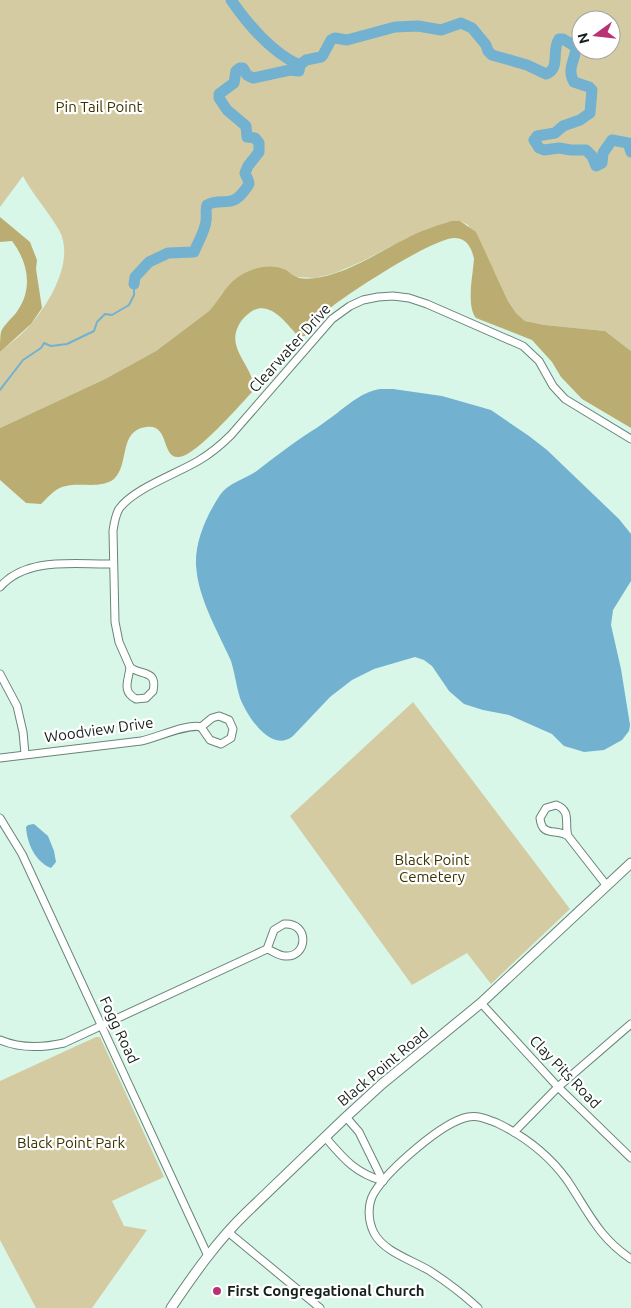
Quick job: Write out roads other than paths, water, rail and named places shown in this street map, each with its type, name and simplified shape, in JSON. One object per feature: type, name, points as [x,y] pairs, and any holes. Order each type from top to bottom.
[{"type":"main road","name":"Black Point Road","points":[[171,1308],[208,1256],[228,1232],[325,1137],[382,1084],[481,1003],[631,863]]},
{"type":"street","name":"Clearwater Drive","points":[[130,668],[126,684],[128,692],[136,699],[146,698],[153,691],[153,680],[146,672],[134,671],[130,668],[121,648],[116,630],[112,543],[115,520],[123,504],[139,492],[199,460],[218,447],[231,435],[332,319],[350,306],[371,298],[393,296],[409,298],[427,304],[522,346],[538,361],[553,386],[565,399],[631,440]]},
{"type":"street","points":[[0,588],[14,575],[35,567],[113,564]]},
{"type":"street","points":[[0,674],[17,706],[23,732],[25,754]]},
{"type":"street","name":"Woodview Drive","points":[[0,758],[141,741],[192,726],[201,727],[214,717],[221,716],[231,722],[233,733],[227,741],[216,743],[208,738],[201,727]]},
{"type":"street","points":[[568,836],[562,833],[549,832],[544,828],[540,818],[546,808],[556,805],[564,810],[568,818],[566,830],[568,836],[607,886]]},
{"type":"street","name":"Fogg Road","points":[[0,818],[22,854],[208,1256]]},
{"type":"street","points":[[0,1040],[22,1046],[45,1047],[64,1042],[267,949],[272,932],[281,925],[292,924],[302,934],[303,945],[294,955],[282,956],[267,949]]},
{"type":"street","name":"Clay Pits Road","points":[[481,1003],[558,1087],[631,1158]]},
{"type":"street","points":[[514,1132],[558,1087],[631,1024]]},
{"type":"street","points":[[346,1117],[359,1132],[383,1181]]},
{"type":"street","points":[[478,1308],[445,1281],[378,1240],[372,1229],[370,1210],[374,1192],[383,1181],[418,1148],[463,1118],[481,1117],[514,1132],[530,1143],[555,1165],[566,1179],[596,1227],[614,1246],[631,1259]]},
{"type":"street","points":[[325,1137],[349,1164],[363,1174],[383,1181]]},
{"type":"street","points":[[228,1232],[320,1308]]},
{"type":"water","points":[[380,389],[442,396],[491,410],[547,450],[619,519],[631,534],[631,581],[613,610],[611,625],[621,669],[630,725],[629,731],[622,740],[604,750],[584,752],[564,746],[552,734],[509,715],[464,704],[449,691],[432,666],[424,660],[415,657],[374,669],[352,680],[330,697],[293,736],[285,740],[276,740],[268,737],[254,723],[243,706],[231,661],[200,590],[196,556],[206,519],[220,495],[228,487],[258,470],[359,397]]},
{"type":"water","points":[[34,824],[48,836],[54,851],[56,862],[51,868],[36,857],[30,845],[26,827]]},
{"type":"waterway","points":[[231,0],[261,37],[280,53],[300,65]]},
{"type":"waterway","points":[[134,284],[135,277],[149,262],[168,253],[194,252],[203,233],[207,205],[235,200],[248,186],[249,182],[245,173],[259,152],[259,143],[255,138],[247,137],[246,126],[227,110],[219,98],[219,94],[234,83],[236,71],[243,68],[247,75],[253,78],[290,70],[299,71],[300,65],[306,60],[321,57],[331,40],[335,38],[347,40],[395,27],[418,26],[441,30],[461,23],[472,28],[492,55],[527,65],[546,74],[551,72],[555,64],[557,43],[559,39],[563,39],[576,47],[571,68],[574,82],[589,87],[592,90],[590,113],[580,120],[563,126],[555,133],[537,136],[534,140],[539,148],[544,150],[559,148],[586,150],[592,156],[596,166],[602,163],[603,153],[612,140],[628,143],[631,152]]},
{"type":"waterway","points":[[0,390],[23,360],[41,348],[44,343],[51,346],[67,344],[94,331],[97,322],[105,314],[112,315],[129,305],[134,295],[134,284]]},
{"type":"place","name":"First Congregational Church","points":[[217,1291]]},
{"type":"park label","name":"Pin Tail Point","points":[[99,107]]},
{"type":"park label","name":"Black Point Cemetery","points":[[432,868]]},
{"type":"park label","name":"Black Point Park","points":[[71,1143]]}]
